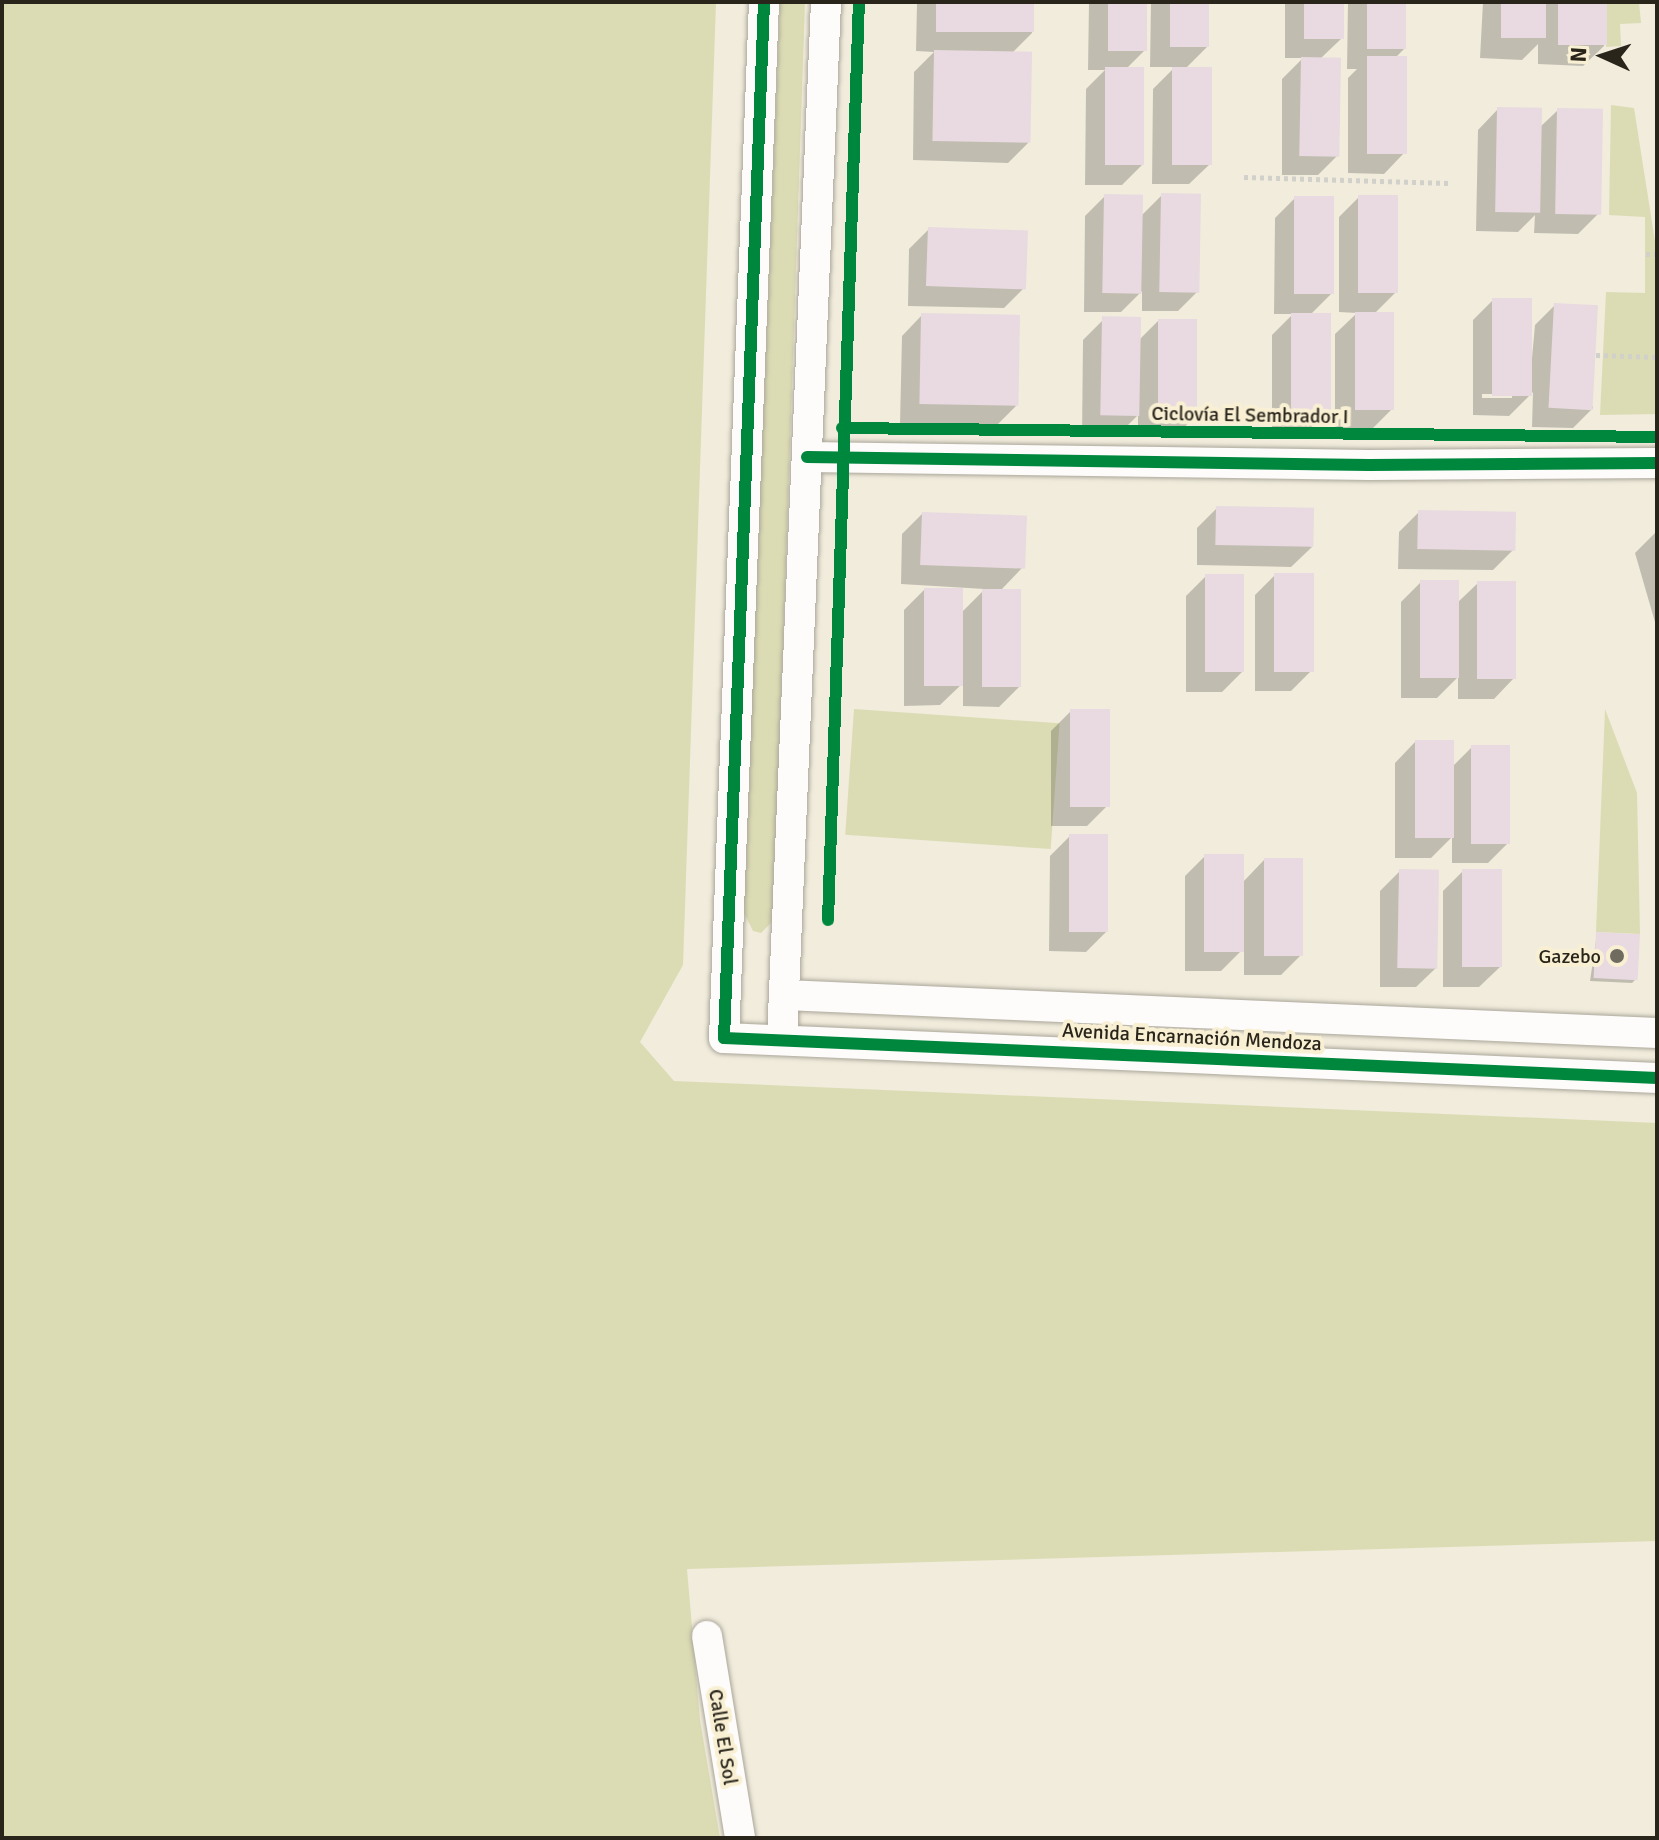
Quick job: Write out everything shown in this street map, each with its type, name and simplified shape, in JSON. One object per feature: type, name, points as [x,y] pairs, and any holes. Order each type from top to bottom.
[{"type":"street","name":"Avenida Encarnación Mendoza","points":[[764,2],[724,1038],[1657,1078]]},
{"type":"street","points":[[782,1039],[826,2]]},
{"type":"street","points":[[807,457],[1369,465],[1657,463]]},
{"type":"street","name":"Avenida Encarnación Mendoza","points":[[785,995],[1657,1033]]},
{"type":"street","name":"Calle El Sol","points":[[707,1636],[740,1838]]},
{"type":"path","points":[[1244,177],[1449,183]]},
{"type":"path","points":[[1646,254],[1657,254]]},
{"type":"path","points":[[1596,355],[1657,357]]},
{"type":"green space","points":[[2,2],[716,2],[683,965],[640,1042],[674,1081],[1657,1123],[1657,1541],[687,1569],[700,1720],[720,1838],[2,1838]]},
{"type":"green space","points":[[780,2],[805,2],[774,920],[761,933],[753,931],[743,911]]},
{"type":"green space","points":[[1607,2],[1639,2],[1641,23],[1620,24],[1621,46],[1606,47]]},
{"type":"green space","points":[[1611,105],[1634,108],[1657,254],[1657,414],[1600,415],[1606,292],[1645,293],[1645,217],[1609,215]]},
{"type":"green space","points":[[854,709],[1059,723],[1051,849],[845,835]]},
{"type":"green space","points":[[1605,709],[1637,793],[1640,934],[1596,932]]},
{"type":"building","points":[[936,2],[1034,2],[1034,32],[936,32]]},
{"type":"building","points":[[1108,2],[1147,2],[1147,51],[1108,51]]},
{"type":"building","points":[[1170,2],[1209,2],[1209,47],[1170,47]]},
{"type":"building","points":[[1304,2],[1344,2],[1344,39],[1304,39]]},
{"type":"building","points":[[1367,2],[1406,2],[1406,49],[1367,49]]},
{"type":"building","points":[[1501,2],[1546,2],[1546,38],[1501,38]]},
{"type":"building","points":[[1558,2],[1607,2],[1607,45],[1558,45]]},
{"type":"building","points":[[934,50],[1032,52],[1030,143],[932,141]]},
{"type":"building","points":[[1367,56],[1407,56],[1407,154],[1367,154]]},
{"type":"building","points":[[1301,57],[1341,58],[1339,157],[1299,156]]},
{"type":"building","points":[[1105,67],[1144,67],[1144,165],[1105,165]]},
{"type":"building","points":[[1172,67],[1212,67],[1212,165],[1172,165]]},
{"type":"building","points":[[1497,107],[1542,108],[1540,213],[1495,212]]},
{"type":"building","points":[[1557,108],[1603,109],[1601,215],[1555,214]]},
{"type":"building","points":[[1161,193],[1201,194],[1199,293],[1159,292]]},
{"type":"building","points":[[1104,194],[1143,195],[1141,294],[1102,293]]},
{"type":"building","points":[[1358,195],[1398,195],[1398,293],[1358,293]]},
{"type":"building","points":[[1294,196],[1334,196],[1334,294],[1294,294]]},
{"type":"building","points":[[928,227],[1028,230],[1026,289],[926,286]]},
{"type":"building","points":[[1492,298],[1532,298],[1532,396],[1492,396]]},
{"type":"building","points":[[1554,303],[1598,305],[1592,410],[1549,408]]},
{"type":"building","points":[[1355,312],[1394,312],[1394,410],[1355,410]]},
{"type":"building","points":[[921,313],[1020,315],[1018,406],[919,404]]},
{"type":"building","points":[[1291,313],[1331,313],[1331,411],[1291,411]]},
{"type":"building","points":[[1102,316],[1141,317],[1139,416],[1100,415]]},
{"type":"building","points":[[1158,319],[1197,319],[1197,417],[1158,417]]},
{"type":"building","points":[[1216,506],[1314,508],[1313,547],[1215,545]]},
{"type":"building","points":[[1418,510],[1516,512],[1515,551],[1417,549]]},
{"type":"building","points":[[922,512],[1027,516],[1025,569],[920,565]]},
{"type":"building","points":[[1274,573],[1314,573],[1314,672],[1274,672]]},
{"type":"building","points":[[1205,574],[1244,574],[1244,672],[1205,672]]},
{"type":"building","points":[[1420,580],[1459,580],[1459,678],[1420,678]]},
{"type":"building","points":[[1477,581],[1516,581],[1516,679],[1477,679]]},
{"type":"building","points":[[924,588],[963,588],[963,686],[924,686]]},
{"type":"building","points":[[982,589],[1021,589],[1021,687],[982,687]]},
{"type":"building","points":[[1070,709],[1110,709],[1110,807],[1070,807]]},
{"type":"building","points":[[1415,740],[1454,740],[1454,838],[1415,838]]},
{"type":"building","points":[[1471,745],[1510,745],[1510,844],[1471,844]]},
{"type":"building","points":[[1069,834],[1108,834],[1108,932],[1069,932]]},
{"type":"building","points":[[1204,854],[1244,854],[1244,952],[1204,952]]},
{"type":"building","points":[[1264,858],[1303,858],[1303,956],[1264,956]]},
{"type":"building","points":[[1399,869],[1439,870],[1437,969],[1397,968]]},
{"type":"building","points":[[1462,869],[1502,869],[1502,967],[1462,967]]},
{"type":"building","name":"Gazebo","points":[[1596,932],[1640,934],[1638,980],[1594,978]]},
{"type":"cycle path","points":[[764,2],[724,1038],[1657,1078]]},
{"type":"cycle path","points":[[828,920],[859,2]]},
{"type":"cycle path","name":"Ciclovía El Sembrador I","points":[[842,428],[1657,437]]},
{"type":"cycle path","points":[[807,457],[1369,465],[1657,463]]},
{"type":"place","name":"Gazebo","points":[[1617,956]]}]
